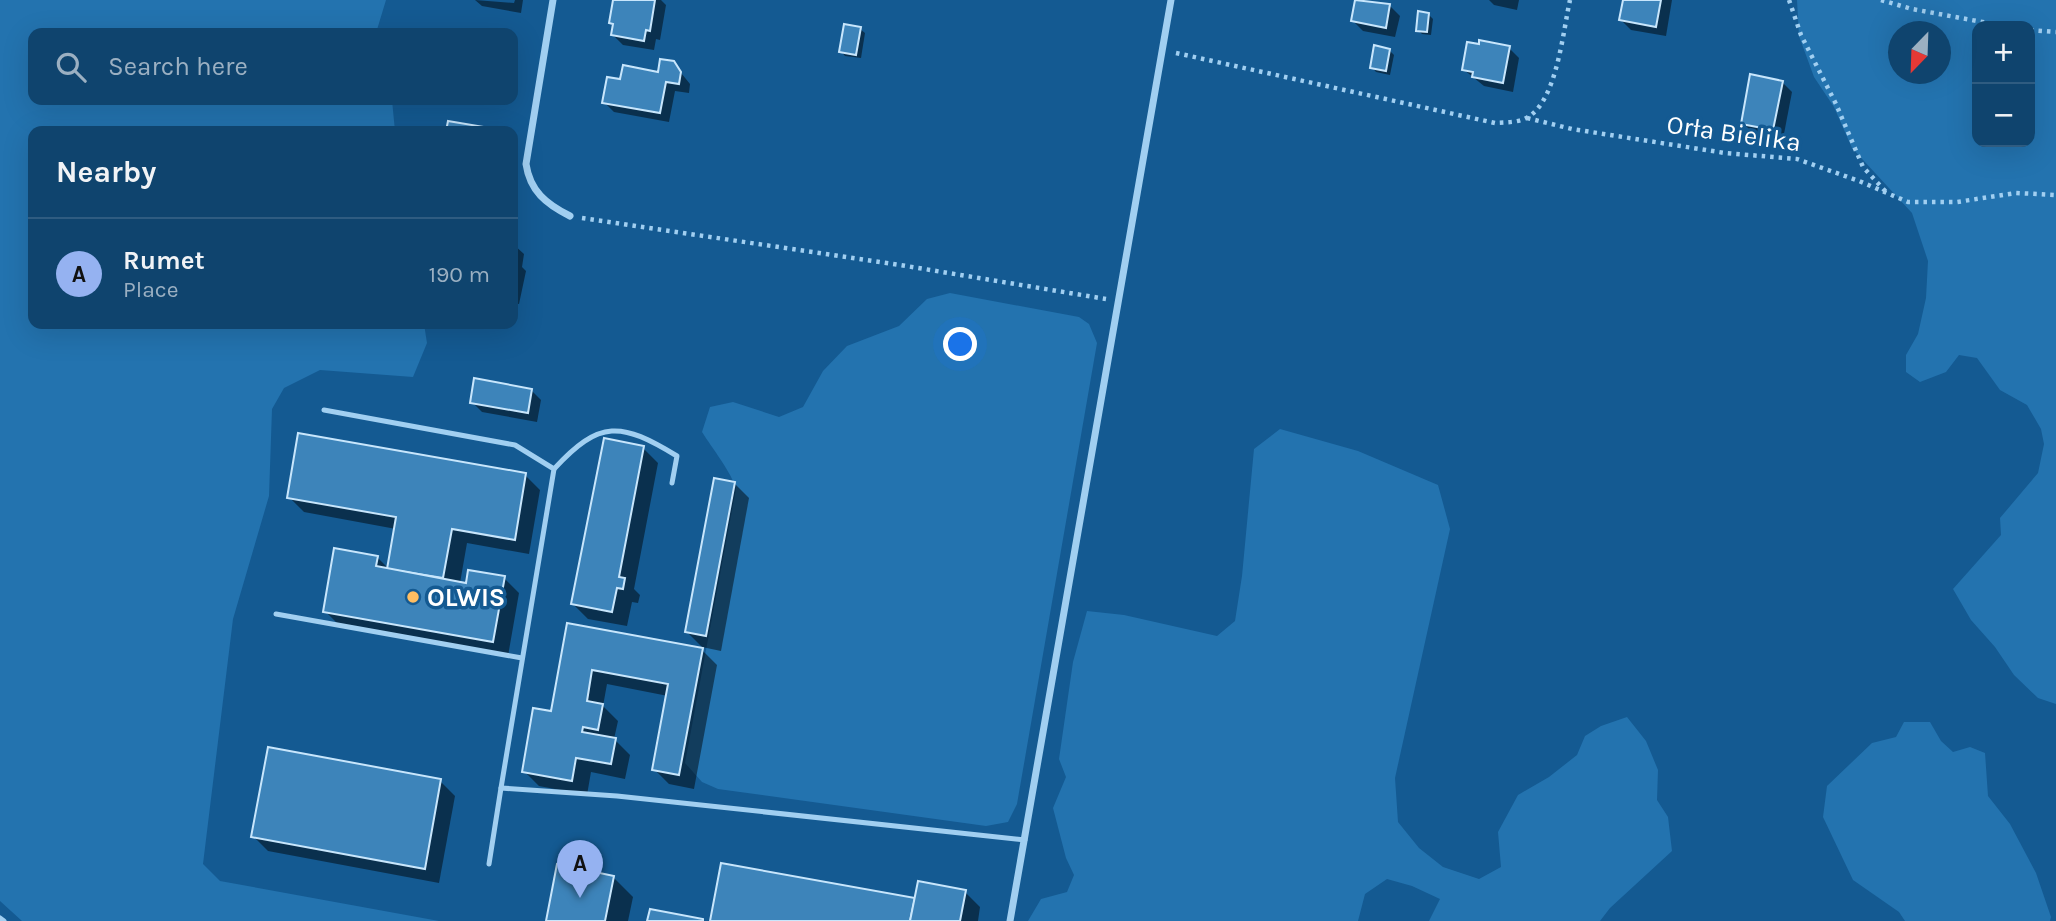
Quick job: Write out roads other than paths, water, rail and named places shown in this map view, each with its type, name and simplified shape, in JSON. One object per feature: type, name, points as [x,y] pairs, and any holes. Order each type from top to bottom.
[{"type":"street","points":[[553,0],[526,164],[528,178],[538,195],[551,207],[570,216]]},
{"type":"street","points":[[1010,921],[1171,0]]},
{"type":"lane","points":[[324,410],[515,445],[554,469]]},
{"type":"lane","points":[[489,864],[554,469],[571,450],[590,436],[607,430],[617,431],[650,440],[677,456],[672,483]]},
{"type":"lane","points":[[276,614],[522,659]]},
{"type":"lane","points":[[501,788],[617,796],[1025,840]]},
{"type":"place","name":"OLWIS","points":[[413,597]]},
{"type":"place","name":"Rumet","points":[[580,898]]}]
